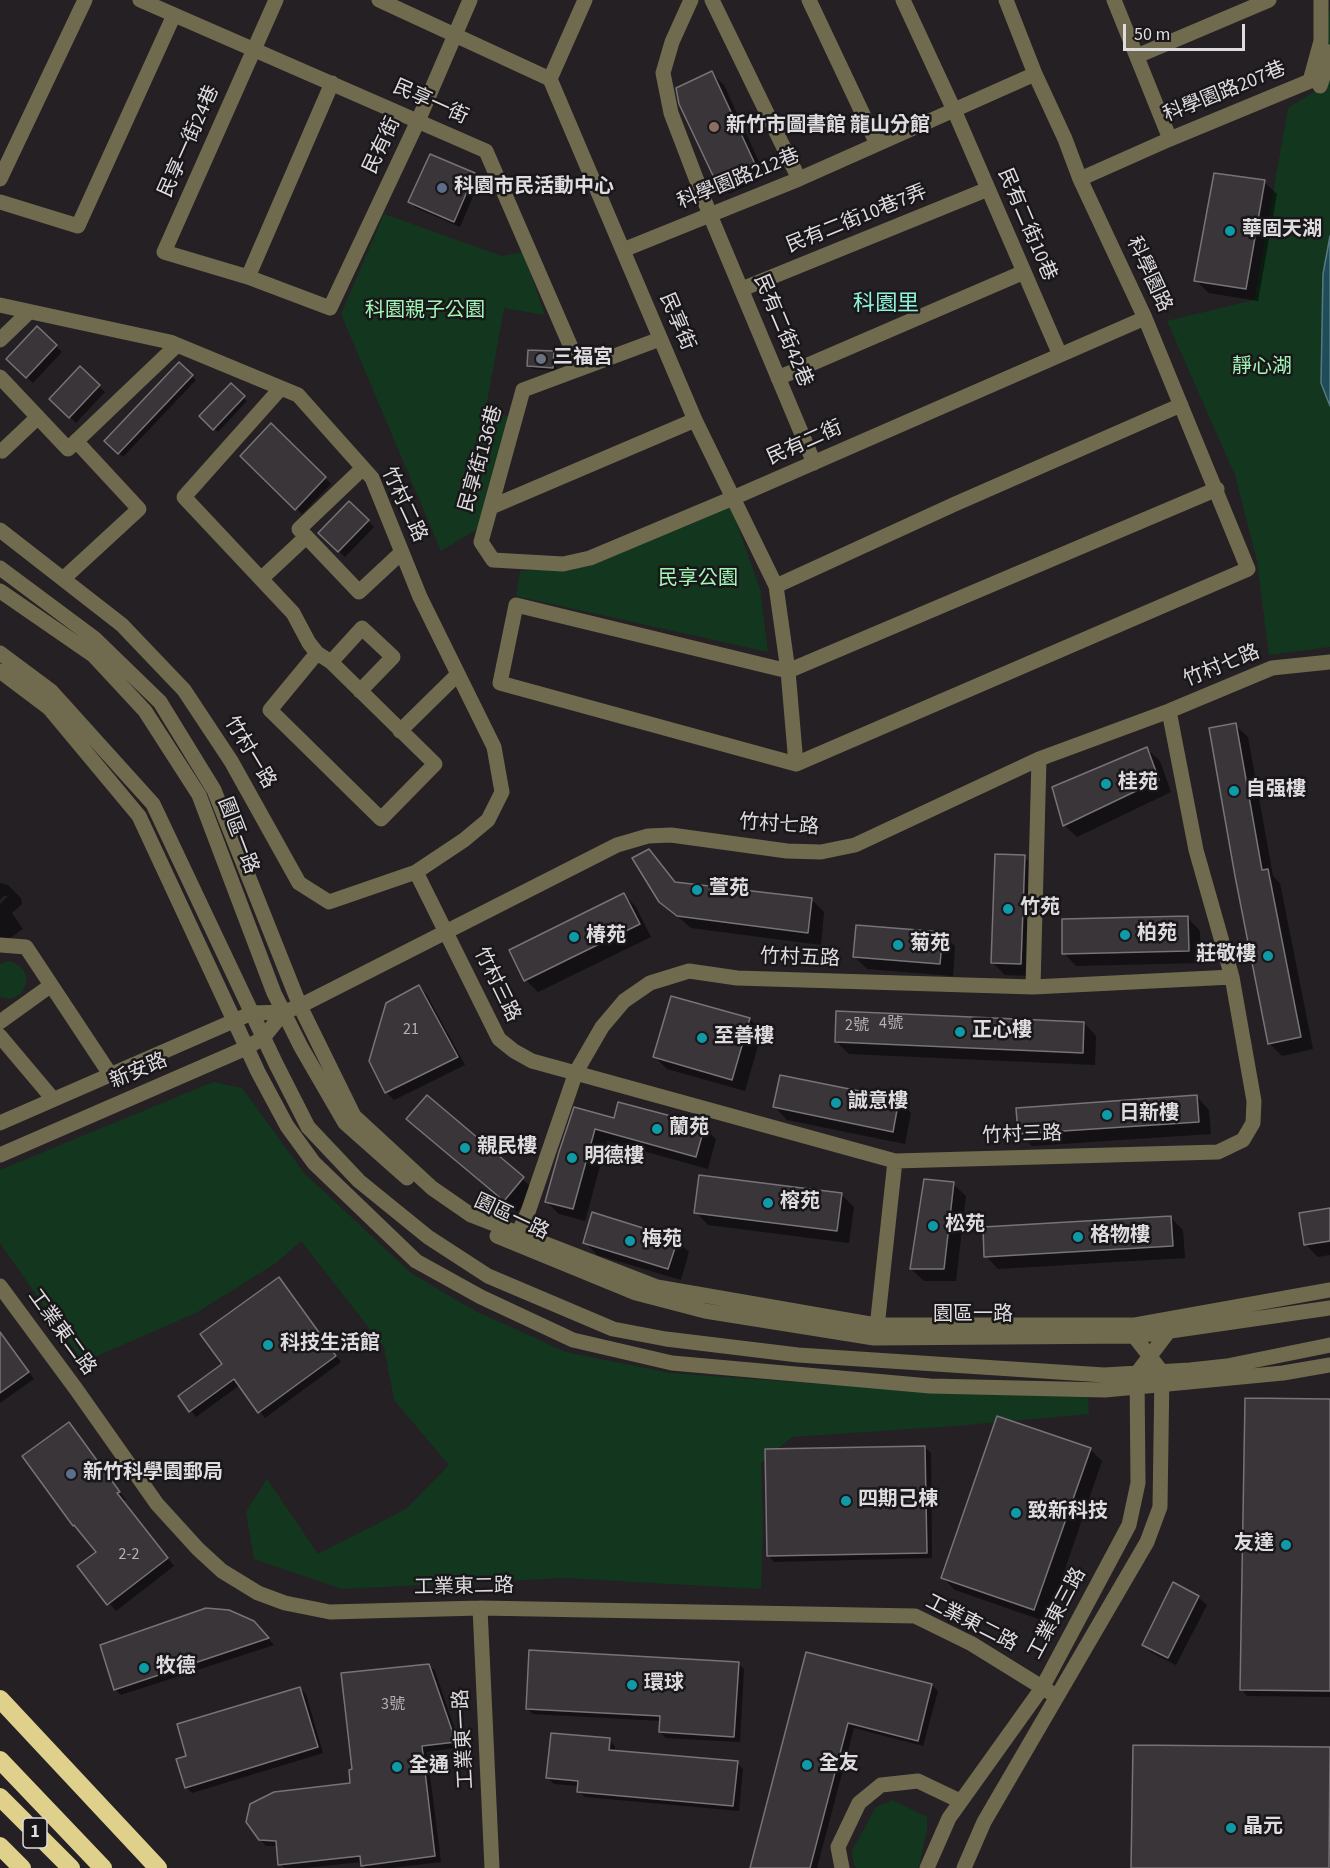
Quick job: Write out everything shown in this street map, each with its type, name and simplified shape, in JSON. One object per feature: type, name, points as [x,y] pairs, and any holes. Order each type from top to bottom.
[{"type":"highway","points":[[0,1699],[148,1864]]},
{"type":"highway","points":[[0,1760],[103,1868]]},
{"type":"highway","name":"1","points":[[0,1797],[71,1868]]},
{"type":"highway","name":"1","points":[[0,1846],[22,1868]]},
{"type":"street","points":[[0,179],[85,0]]},
{"type":"street","name":"民享一街","points":[[140,0],[486,151],[580,368]]},
{"type":"street","name":"民享一街24巷","points":[[248,277],[164,252],[276,0]]},
{"type":"street","points":[[379,0],[550,79],[585,0]]},
{"type":"street","name":"民有街","points":[[248,277],[330,308],[418,121],[470,0]]},
{"type":"street","name":"民有二街42巷","points":[[691,0],[672,42],[663,74],[671,113],[710,215],[814,463]]},
{"type":"street","points":[[712,0],[799,179]]},
{"type":"street","points":[[809,0],[877,144]]},
{"type":"street","name":"民有二街10巷","points":[[903,0],[954,110],[1060,356]]},
{"type":"street","name":"科學園路","points":[[796,764],[1248,569],[1145,318],[1080,179],[1006,0]]},
{"type":"street","points":[[1114,0],[1170,139]]},
{"type":"street","points":[[1137,56],[1269,0]]},
{"type":"street","name":"科學園路207巷","points":[[1080,179],[1310,81],[1321,41],[1321,0]]},
{"type":"street","points":[[1320,86],[1325,71],[1328,0]]},
{"type":"street","points":[[0,202],[78,226],[174,15]]},
{"type":"street","name":"科學園路212巷","points":[[622,250],[799,179],[1035,74]]},
{"type":"street","name":"民享街","points":[[550,79],[694,420],[776,585],[788,671],[796,764]]},
{"type":"street","points":[[248,277],[332,83]]},
{"type":"street","name":"民有二街10巷7弄","points":[[742,289],[988,189]]},
{"type":"street","points":[[778,378],[1024,272]]},
{"type":"street","name":"竹村二路","points":[[0,304],[177,345],[298,395],[372,478],[420,597],[494,747],[502,792],[488,820],[464,840],[416,872]]},
{"type":"street","points":[[0,340],[29,312]]},
{"type":"street","name":"民有二街","points":[[481,542],[493,560],[563,564],[590,558],[1145,318]]},
{"type":"street","name":"民享街136巷","points":[[481,542],[523,390],[660,339]]},
{"type":"street","points":[[0,377],[5,393],[38,417],[68,449],[177,345]]},
{"type":"street","points":[[281,388],[184,497],[293,614],[309,644],[317,653],[331,662],[435,764],[381,819],[270,710],[317,653]]},
{"type":"street","points":[[776,585],[1181,405]]},
{"type":"street","points":[[1,452],[38,417]]},
{"type":"street","points":[[491,507],[694,420]]},
{"type":"street","points":[[63,579],[139,509],[76,441]]},
{"type":"street","points":[[363,468],[299,529],[359,592],[402,552]]},
{"type":"street","points":[[796,764],[500,683],[516,605],[788,671],[1217,489]]},
{"type":"street","name":"竹村一路","points":[[0,530],[122,625],[184,690],[231,761],[299,883],[329,902],[416,872]]},
{"type":"street","points":[[261,579],[306,537]]},
{"type":"street","points":[[0,568],[94,638],[160,702],[214,790],[300,1006],[354,1116],[432,1188],[471,1215],[657,1287],[876,1325],[1170,1325],[1330,1290]]},
{"type":"street","name":"園區一路","points":[[0,591],[93,655],[145,711],[199,795],[274,993],[345,1123],[430,1199],[466,1221],[512,1244],[636,1293],[705,1311],[874,1338],[1136,1336],[1170,1325],[1330,1308]]},
{"type":"street","points":[[331,662],[362,628],[393,657],[360,691]]},
{"type":"street","points":[[0,653],[51,691],[153,804],[263,1038],[308,1127],[358,1181],[428,1237],[488,1276],[613,1329],[666,1340],[798,1356],[1104,1375],[1137,1380]]},
{"type":"street","name":"竹村七路","points":[[300,1006],[617,845],[648,836],[671,835],[787,851],[821,852],[855,845],[1039,759],[1169,711],[1272,668],[1330,662]]},
{"type":"street","points":[[0,671],[49,708],[139,816],[246,1048],[287,1126],[314,1163],[416,1261],[481,1297],[573,1340],[672,1363],[930,1386],[1105,1390],[1137,1380],[1283,1373],[1330,1365]]},
{"type":"street","points":[[400,731],[458,674]]},
{"type":"street","name":"竹村三路","points":[[446,932],[499,1039],[514,1052],[532,1061],[895,1161],[1218,1152],[1243,1140],[1253,1123],[1254,1101],[1232,977],[1196,850],[1169,711]]},
{"type":"street","points":[[1033,987],[1039,759]]},
{"type":"street","points":[[416,872],[446,932]]},
{"type":"street","points":[[0,945],[26,947],[110,1074]]},
{"type":"street","name":"竹村五路","points":[[521,1227],[576,1072],[602,1027],[624,1001],[650,983],[688,971],[737,978],[1033,987],[1232,977]]},
{"type":"street","points":[[0,1022],[50,986]]},
{"type":"street","name":"新安路","points":[[0,1123],[252,1013],[284,1012],[300,1006]]},
{"type":"street","name":"新安路","points":[[0,1155],[246,1048],[263,1038],[284,1012]]},
{"type":"street","points":[[0,1036],[53,1099]]},
{"type":"street","points":[[878,1318],[895,1161]]},
{"type":"street","name":"工業東二路","points":[[2,1297],[157,1504],[198,1549],[232,1579],[258,1593],[285,1603],[330,1612],[480,1608],[915,1616],[972,1644],[1056,1696]]},
{"type":"street","points":[[1124,1324],[1136,1336],[1162,1378]]},
{"type":"street","points":[[1137,1380],[1170,1325]]},
{"type":"street","points":[[1162,1378],[1330,1345]]},
{"type":"street","name":"工業東三路","points":[[964,1868],[984,1822],[1147,1542],[1160,1507],[1162,1378]]},
{"type":"street","name":"工業東三路","points":[[927,1868],[949,1818],[1042,1688],[1130,1525],[1137,1488],[1137,1380]]},
{"type":"street","points":[[1137,1488],[1160,1485]]},
{"type":"street","name":"工業東一路","points":[[480,1608],[492,1868]]},
{"type":"street","points":[[842,1868],[838,1846],[859,1803],[880,1785],[918,1781],[960,1801]]},
{"type":"green space","name":"靜心湖","points":[[1330,6],[1330,647],[1269,655],[1257,561],[1235,475],[1167,321],[1254,300],[1288,108],[1315,91]]},
{"type":"green space","name":"科園親子公園","points":[[384,214],[502,256],[523,252],[545,315],[504,308],[486,408],[512,418],[479,528],[441,551],[341,314]]},
{"type":"green space","name":"民享公園","points":[[730,505],[760,589],[768,652],[516,596],[520,571],[558,569]]},
{"type":"green space","points":[[9,961],[24,970],[27,981],[22,993],[11,999],[0,997],[0,964]]},
{"type":"green space","points":[[213,1082],[242,1088],[304,1173],[411,1273],[475,1311],[566,1352],[670,1373],[930,1392],[1088,1393],[1089,1414],[792,1437],[761,1463],[763,1521],[761,1589],[564,1578],[342,1589],[254,1559],[246,1512],[267,1479],[318,1554],[406,1509],[449,1465],[394,1400],[384,1347],[301,1241],[276,1263],[196,1313],[83,1362],[0,1243],[0,1170]]},
{"type":"green space","points":[[892,1800],[927,1817],[927,1831],[919,1866],[917,1868],[856,1868],[852,1851],[876,1807]]},
{"type":"water","name":"靜心湖","points":[[1330,236],[1330,406],[1321,383],[1323,274]]},
{"type":"building","name":"新竹市圖書館 龍山分館","points":[[712,71],[755,164],[716,182],[679,104],[676,88]]},
{"type":"building","name":"科園市民活動中心","points":[[430,154],[475,173],[454,222],[408,202]]},
{"type":"building","name":"華固天湖","points":[[1214,173],[1265,180],[1246,289],[1194,281]]},
{"type":"building","points":[[37,326],[57,345],[26,378],[6,359]]},
{"type":"building","name":"三福宮","points":[[528,350],[554,351],[553,368],[527,366]]},
{"type":"building","points":[[179,362],[193,375],[118,454],[104,441]]},
{"type":"building","points":[[80,366],[100,385],[69,418],[49,399]]},
{"type":"building","points":[[231,383],[245,396],[213,430],[199,416]]},
{"type":"building","points":[[271,423],[326,477],[295,510],[240,456]]},
{"type":"building","points":[[349,501],[369,520],[338,552],[318,533]]},
{"type":"building","points":[[1236,723],[1262,870],[1268,869],[1301,1037],[1268,1044],[1209,728]]},
{"type":"building","name":"桂苑","points":[[1147,747],[1159,780],[1063,826],[1052,787]]},
{"type":"building","name":"萱苑","points":[[649,849],[675,882],[812,898],[808,933],[677,916],[659,902],[632,858]]},
{"type":"building","name":"竹苑","points":[[995,854],[1025,855],[1021,964],[991,963]]},
{"type":"building","name":"椿苑","points":[[624,893],[640,924],[524,981],[509,950]]},
{"type":"building","name":"柏苑","points":[[1188,916],[1189,951],[1062,954],[1062,919]]},
{"type":"building","name":"菊苑","points":[[856,925],[943,932],[940,964],[853,957]]},
{"type":"building","points":[[419,985],[458,1057],[385,1093],[369,1061],[386,1003]]},
{"type":"building","name":"至善樓","points":[[671,996],[750,1018],[732,1080],[653,1057]]},
{"type":"building","name":"正心樓","points":[[836,1011],[1084,1022],[1083,1053],[835,1042]]},
{"type":"building","name":"誠意樓","points":[[780,1075],[899,1099],[893,1132],[773,1107]]},
{"type":"building","name":"親民樓","points":[[427,1095],[524,1177],[504,1201],[406,1119]]},
{"type":"building","name":"日新樓","points":[[1197,1095],[1199,1122],[1018,1134],[1016,1108]]},
{"type":"building","points":[[618,1102],[705,1125],[696,1157],[595,1129],[573,1209],[545,1202],[574,1107],[614,1118]]},
{"type":"building","name":"榕苑","points":[[699,1175],[842,1193],[837,1231],[694,1213]]},
{"type":"building","name":"松苑","points":[[924,1179],[954,1182],[944,1269],[910,1269]]},
{"type":"building","points":[[1330,1208],[1330,1241],[1304,1245],[1299,1213]]},
{"type":"building","name":"梅苑","points":[[592,1212],[678,1239],[668,1269],[583,1243]]},
{"type":"building","name":"格物樓","points":[[1171,1216],[1173,1246],[984,1257],[983,1227]]},
{"type":"building","name":"科技生活館","points":[[279,1277],[336,1356],[258,1413],[234,1379],[189,1412],[178,1396],[222,1364],[200,1334]]},
{"type":"building","points":[[0,1332],[29,1372],[0,1393]]},
{"type":"building","name":"友達","points":[[1245,1398],[1330,1399],[1330,1691],[1240,1690]]},
{"type":"building","name":"致新科技","points":[[997,1416],[1091,1448],[1034,1610],[941,1578]]},
{"type":"building","points":[[69,1422],[120,1492],[117,1493],[168,1558],[107,1605],[77,1566],[96,1552],[73,1526],[22,1456]]},
{"type":"building","name":"四期己棟","points":[[925,1446],[927,1553],[767,1556],[765,1449]]},
{"type":"building","points":[[1173,1582],[1199,1596],[1168,1658],[1142,1645]]},
{"type":"building","name":"牧德","points":[[206,1608],[229,1610],[254,1621],[269,1638],[114,1690],[100,1645]]},
{"type":"building","name":"環球","points":[[529,1650],[739,1662],[734,1737],[659,1732],[660,1716],[526,1709]]},
{"type":"building","name":"全友","points":[[806,1652],[932,1684],[918,1741],[848,1723],[810,1868],[750,1868]]},
{"type":"building","name":"全通","points":[[429,1664],[456,1742],[422,1746],[435,1856],[361,1866],[360,1856],[278,1865],[276,1841],[259,1840],[246,1822],[250,1804],[274,1792],[350,1783],[349,1770],[352,1769],[341,1673]]},
{"type":"building","points":[[300,1687],[318,1747],[185,1788],[176,1759],[186,1756],[177,1724]]},
{"type":"building","points":[[551,1733],[610,1738],[609,1750],[738,1761],[733,1806],[577,1792],[578,1781],[546,1778]]},
{"type":"building","name":"晶元","points":[[1133,1745],[1330,1747],[1329,1868],[1131,1868]]},
{"type":"place","name":"新竹市圖書館 龍山分館","points":[[714,127]]},
{"type":"place","name":"科園市民活動中心","points":[[442,188]]},
{"type":"place","name":"華固天湖","points":[[1230,231]]},
{"type":"place","name":"三福宮","points":[[541,359]]},
{"type":"place","name":"桂苑","points":[[1106,784]]},
{"type":"place","name":"自强樓","points":[[1234,791]]},
{"type":"place","name":"萱苑","points":[[697,890]]},
{"type":"place","name":"竹苑","points":[[1008,909]]},
{"type":"place","name":"柏苑","points":[[1125,935]]},
{"type":"place","name":"椿苑","points":[[574,937]]},
{"type":"place","name":"菊苑","points":[[898,945]]},
{"type":"place","name":"莊敬樓","points":[[1268,956]]},
{"type":"place","name":"正心樓","points":[[960,1032]]},
{"type":"place","name":"至善樓","points":[[702,1038]]},
{"type":"place","name":"誠意樓","points":[[836,1103]]},
{"type":"place","name":"日新樓","points":[[1107,1115]]},
{"type":"place","name":"蘭苑","points":[[657,1129]]},
{"type":"place","name":"親民樓","points":[[465,1148]]},
{"type":"place","name":"明德樓","points":[[572,1158]]},
{"type":"place","name":"榕苑","points":[[768,1203]]},
{"type":"place","name":"松苑","points":[[933,1226]]},
{"type":"place","name":"格物樓","points":[[1078,1237]]},
{"type":"place","name":"梅苑","points":[[630,1241]]},
{"type":"place","name":"科技生活館","points":[[268,1345]]},
{"type":"place","name":"新竹科學園郵局","points":[[71,1474]]},
{"type":"place","name":"四期己棟","points":[[846,1501]]},
{"type":"place","name":"致新科技","points":[[1016,1513]]},
{"type":"place","name":"友達","points":[[1286,1545]]},
{"type":"place","name":"牧德","points":[[144,1668]]},
{"type":"place","name":"環球","points":[[632,1685]]},
{"type":"place","name":"全友","points":[[807,1765]]},
{"type":"place","name":"全通","points":[[397,1767]]},
{"type":"place","name":"晶元","points":[[1231,1828]]},
{"type":"district","name":"科園里","points":[[886,305]]}]
